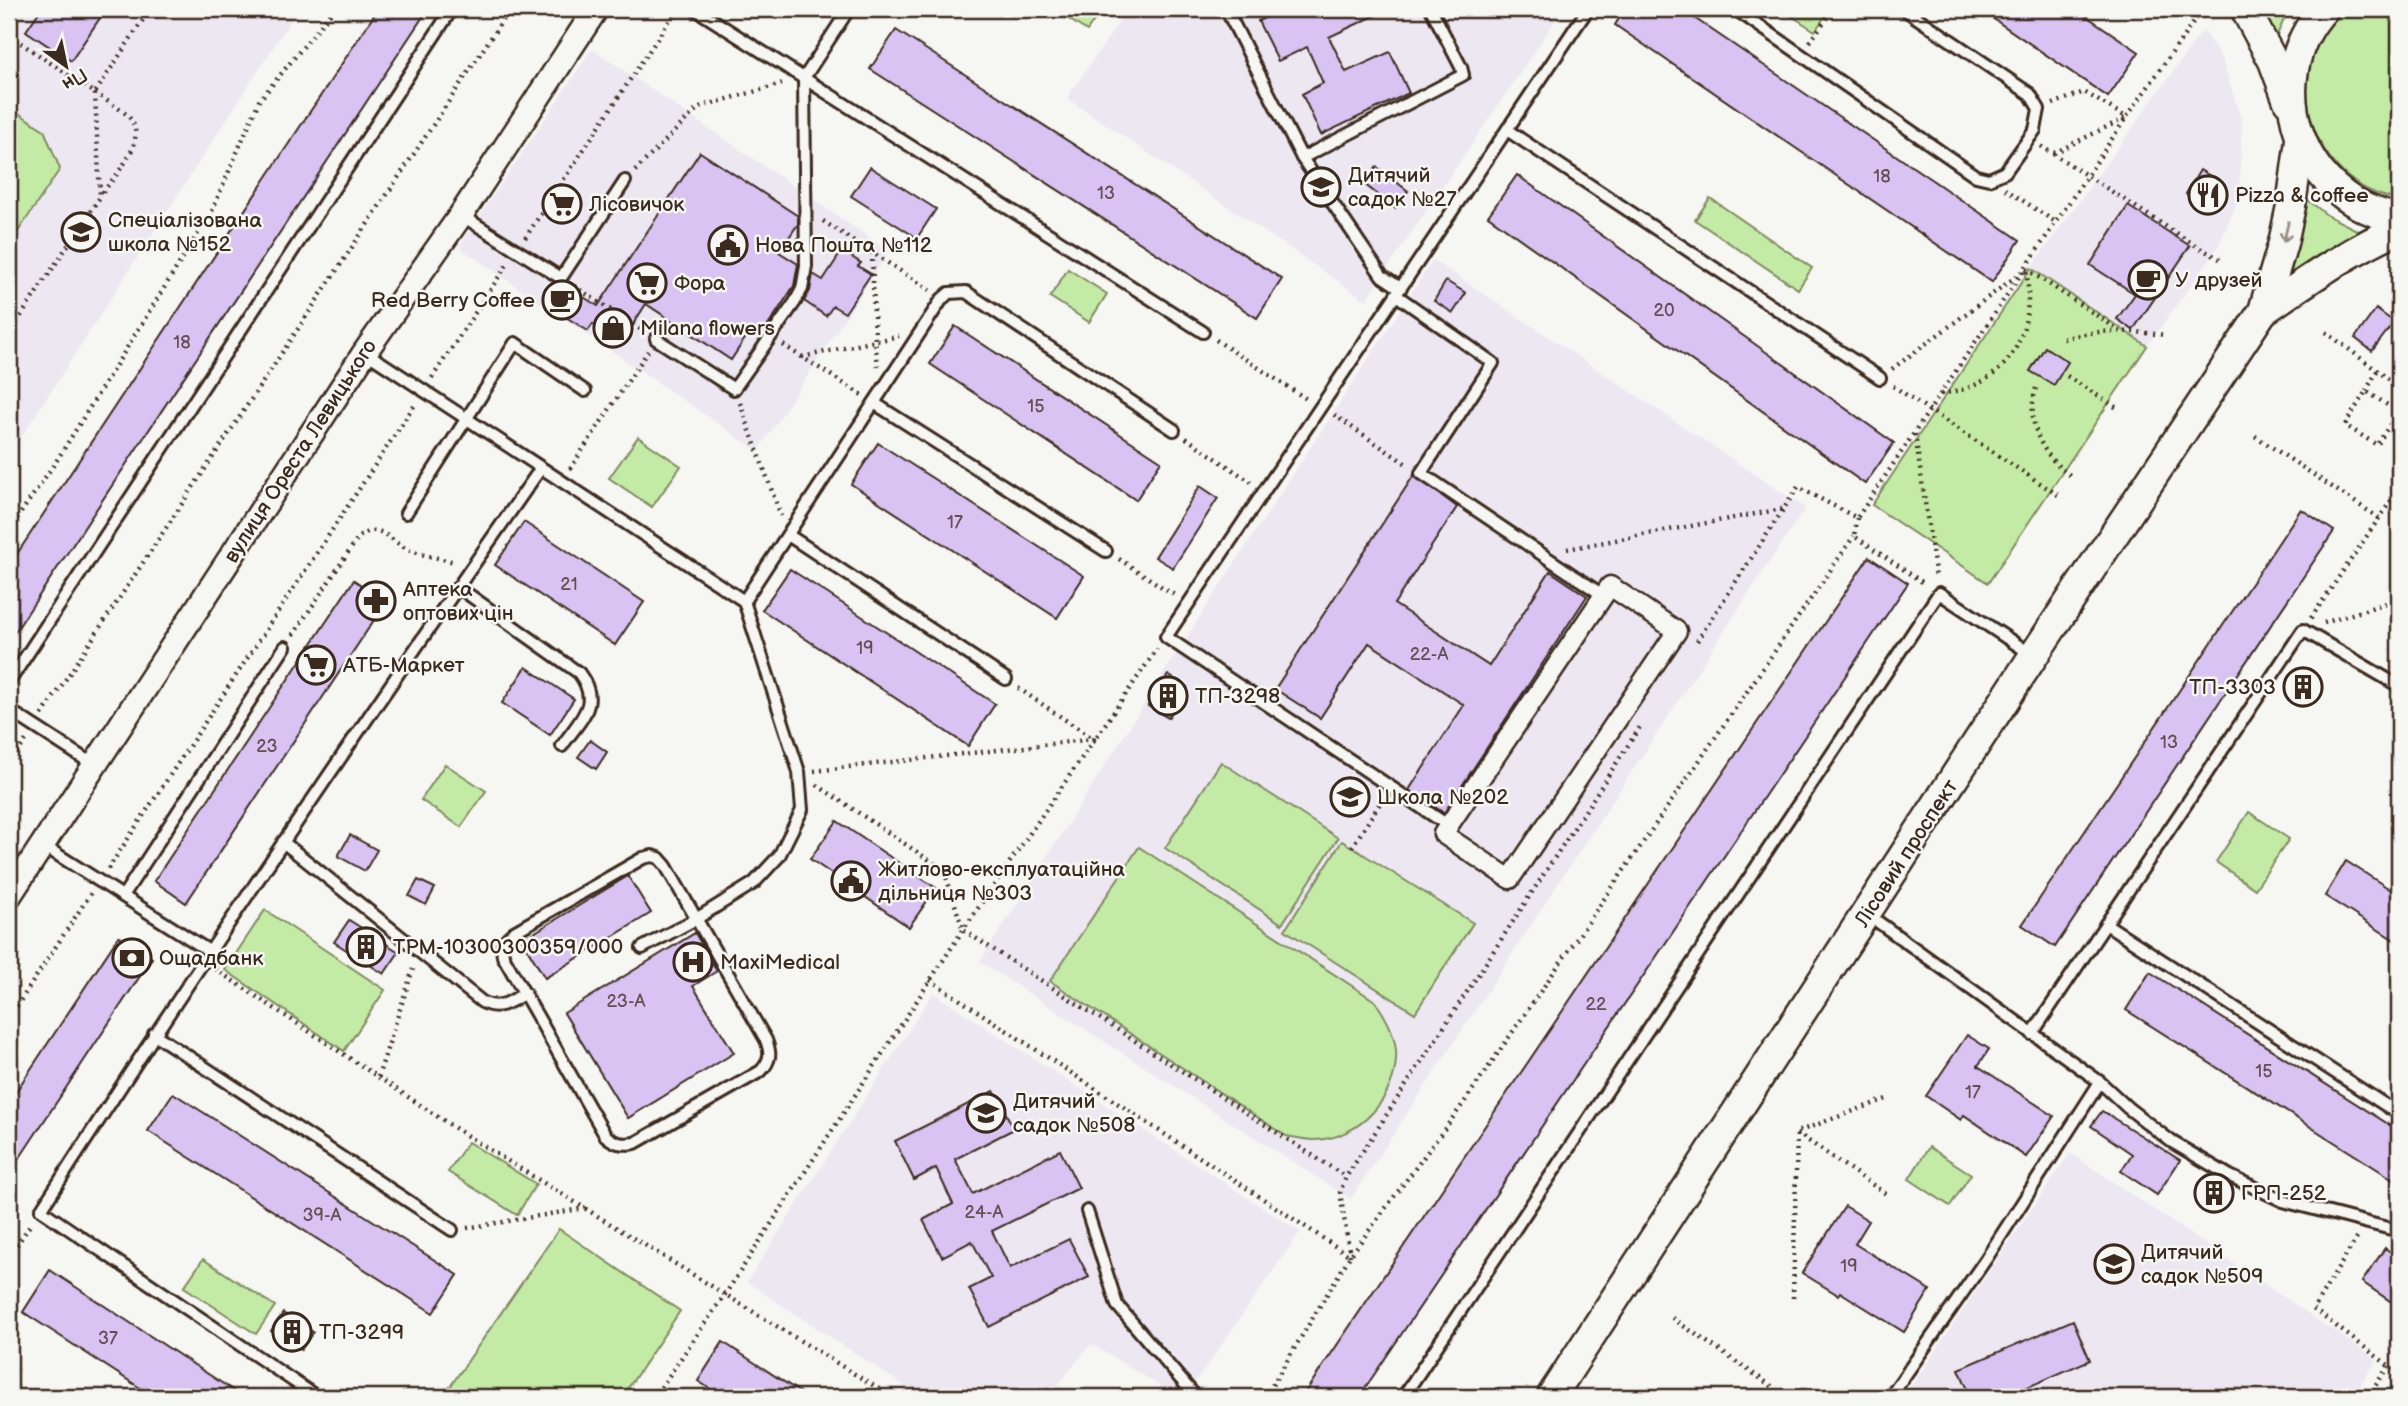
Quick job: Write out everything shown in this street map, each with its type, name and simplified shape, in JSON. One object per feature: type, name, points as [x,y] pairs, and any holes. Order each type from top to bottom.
[{"type":"street","name":"вулиця Ореста Левицького","points":[[9,896],[365,352],[461,215],[596,9]]},
{"type":"street","points":[[2245,9],[2273,61],[2297,130],[2323,176],[2350,200],[2383,216],[2399,218]]},
{"type":"street","name":"Лісовий проспект","points":[[1551,1397],[2034,656],[2263,311],[2291,206],[2297,130],[2292,91],[2297,54],[2313,21],[2324,9]]},
{"type":"street","name":"Лісовий проспект","points":[[2263,311],[2319,272],[2373,240],[2399,229]]},
{"type":"street","points":[[1611,586],[1677,631],[1510,879],[1443,834],[1604,596],[1611,586]]},
{"type":"lane","points":[[9,682],[452,9]]},
{"type":"lane","points":[[695,9],[1203,332]]},
{"type":"lane","points":[[656,339],[734,389],[802,289],[806,266],[807,210],[804,78],[849,9]]},
{"type":"lane","points":[[1226,9],[1302,158],[1382,276],[1493,363],[1421,474],[1604,596]]},
{"type":"lane","points":[[1302,158],[1463,75],[1431,9]]},
{"type":"lane","points":[[1449,826],[1166,637],[1588,9]]},
{"type":"lane","points":[[1735,9],[1976,176],[1989,179],[2005,172],[2035,130],[2039,109],[2030,94],[1904,9]]},
{"type":"lane","points":[[1507,130],[1880,378]]},
{"type":"lane","points":[[461,215],[561,278],[625,181]]},
{"type":"lane","points":[[744,601],[920,332],[949,293],[966,292],[1174,430]]},
{"type":"lane","points":[[406,513],[515,343],[585,391]]},
{"type":"lane","points":[[365,352],[744,601],[799,772],[802,810],[779,856],[754,883],[642,948]]},
{"type":"lane","points":[[874,403],[1106,551]]},
{"type":"lane","points":[[317,1397],[41,1210],[206,956],[541,468]]},
{"type":"lane","points":[[788,535],[1006,680]]},
{"type":"lane","points":[[458,587],[579,673],[587,683],[591,696],[586,711],[562,746]]},
{"type":"lane","points":[[1403,1397],[1938,593],[2034,656]]},
{"type":"lane","points":[[2032,1034],[2303,630],[2399,686]]},
{"type":"lane","points":[[123,896],[285,646]]},
{"type":"lane","points":[[9,710],[94,765]]},
{"type":"lane","points":[[283,842],[490,1007],[506,1004],[525,993]]},
{"type":"lane","points":[[44,846],[123,896],[206,956]]},
{"type":"lane","points":[[652,856],[659,858],[666,866],[696,919],[766,1040],[770,1051],[769,1063],[761,1071],[635,1143],[623,1145],[613,1142],[606,1135],[503,956],[501,947],[505,939],[643,858],[652,856]]},
{"type":"lane","points":[[1867,914],[2100,1082],[2172,1142],[2230,1176],[2283,1201],[2399,1230]]},
{"type":"lane","points":[[2106,925],[2399,1114]]},
{"type":"lane","points":[[154,1034],[452,1230]]},
{"type":"lane","points":[[1890,1397],[1986,1259],[2100,1082]]},
{"type":"lane","points":[[1087,1212],[1117,1305],[1196,1397]]},
{"type":"path","points":[[100,197],[95,93],[150,9]]},
{"type":"path","points":[[9,530],[57,460],[212,211],[259,101],[334,9]]},
{"type":"path","points":[[9,765],[510,9]]},
{"type":"path","points":[[9,1018],[677,9]]},
{"type":"path","points":[[1802,55],[1833,9]]},
{"type":"path","points":[[1265,1397],[1350,1256],[1463,1104],[1854,536],[1857,518],[2126,118],[2203,9]]},
{"type":"path","points":[[9,35],[128,116],[137,136],[134,147],[9,334]]},
{"type":"path","points":[[625,181],[699,107],[804,78]]},
{"type":"path","points":[[2039,109],[2084,92],[2126,118]]},
{"type":"path","points":[[2054,153],[2126,118]]},
{"type":"path","points":[[2028,139],[2220,259]]},
{"type":"path","points":[[1989,179],[2057,223]]},
{"type":"path","points":[[807,210],[942,299]]},
{"type":"path","points":[[872,253],[875,341],[879,375],[884,387]]},
{"type":"path","points":[[1880,378],[2025,269]]},
{"type":"path","points":[[2025,269],[2119,330]]},
{"type":"path","points":[[1941,394],[1979,382],[1996,371],[2018,347],[2029,308],[2025,269]]},
{"type":"path","points":[[561,278],[656,339],[562,481]]},
{"type":"path","points":[[2063,339],[2089,331],[2119,330],[2166,335]]},
{"type":"path","points":[[802,357],[920,332]]},
{"type":"path","points":[[1203,332],[1421,474]]},
{"type":"path","points":[[2326,332],[2399,387]]},
{"type":"path","points":[[771,337],[874,403]]},
{"type":"path","points":[[2366,391],[2399,412],[2377,445],[2345,425],[2377,371]]},
{"type":"path","points":[[2067,376],[2117,408]]},
{"type":"path","points":[[2036,388],[2032,408],[2037,435],[2050,459],[2071,476]]},
{"type":"path","points":[[734,389],[788,535]]},
{"type":"path","points":[[1904,393],[2058,495]]},
{"type":"path","points":[[1174,430],[1264,491]]},
{"type":"path","points":[[1915,433],[1938,593]]},
{"type":"path","points":[[2255,436],[2379,519]]},
{"type":"path","points":[[1695,643],[1798,487],[1857,518]]},
{"type":"path","points":[[2303,630],[2399,489]]},
{"type":"path","points":[[1541,554],[1783,509]]},
{"type":"path","points":[[285,646],[358,538],[365,532],[374,530],[409,550],[472,566]]},
{"type":"path","points":[[1854,536],[1938,593]]},
{"type":"path","points":[[1106,551],[1188,604]]},
{"type":"path","points":[[2303,630],[2399,599]]},
{"type":"path","points":[[663,1397],[657,1393],[726,1293],[963,930],[1166,637]]},
{"type":"path","points":[[1006,680],[1094,739]]},
{"type":"path","points":[[1350,1256],[1340,1192],[1346,1177],[1643,723]]},
{"type":"path","points":[[799,772],[1094,739]]},
{"type":"path","points":[[799,772],[944,870],[963,930],[1346,1177]]},
{"type":"path","points":[[1352,847],[1390,787]]},
{"type":"path","points":[[378,1077],[419,951]]},
{"type":"path","points":[[206,956],[464,1134],[892,1397]]},
{"type":"path","points":[[930,981],[1350,1256]]},
{"type":"path","points":[[1797,1132],[1889,1098]]},
{"type":"path","points":[[1797,1132],[1889,1196]]},
{"type":"path","points":[[1793,1298],[1797,1132]]},
{"type":"path","points":[[452,1230],[586,1208]]},
{"type":"path","points":[[9,1257],[41,1210]]},
{"type":"path","points":[[2367,1221],[2312,1309],[2399,1373]]},
{"type":"path","points":[[1672,1318],[1773,1387]]},
{"type":"path","points":[[2368,1397],[2389,1366]]},
{"type":"shaded area","name":"Спеціалізована школа №152","points":[[9,9],[298,9],[9,456]]},
{"type":"shaded area","name":"Дитячий садок №27","points":[[1128,9],[1562,11],[1366,300],[1067,98]]},
{"type":"shaded area","points":[[2203,30],[2222,59],[2242,121],[2239,198],[2217,249],[2147,346],[2031,268]]},
{"type":"shaded area","points":[[592,49],[889,251],[758,451],[459,247]]},
{"type":"shaded area","name":"Школа №202","points":[[1433,260],[1805,508],[1351,1199],[980,962],[1181,646]]},
{"type":"shaded area","name":"Дитячий садок №508","points":[[933,993],[1300,1232],[1185,1397],[1178,1397],[1091,1344],[1048,1397],[921,1397],[747,1282]]},
{"type":"shaded area","name":"Дитячий садок №509","points":[[2070,1153],[2377,1360],[2352,1397],[1904,1397]]},
{"type":"green space","points":[[1053,9],[1102,9],[1087,31]]},
{"type":"green space","points":[[1781,9],[1830,9],[1815,31]]},
{"type":"green space","points":[[2256,9],[2291,9],[2273,44]]},
{"type":"green space","points":[[2343,9],[2399,9],[2399,199],[2376,193],[2355,183],[2324,149],[2314,128],[2308,105],[2307,81],[2311,58],[2324,32]]},
{"type":"green space","points":[[9,107],[44,130],[60,169],[9,245]]},
{"type":"green space","points":[[2304,197],[2328,216],[2359,231],[2323,252],[2287,284],[2299,237]]},
{"type":"green space","points":[[1710,198],[1812,268],[1798,289],[1695,220]]},
{"type":"green space","points":[[2031,268],[2147,346],[1988,583],[1872,505]]},
{"type":"green space","points":[[1068,269],[1107,294],[1089,322],[1050,297]]},
{"type":"green space","points":[[638,437],[681,466],[652,507],[609,478]]},
{"type":"green space","points":[[1221,762],[1338,838],[1282,924],[1165,848]]},
{"type":"green space","points":[[445,764],[486,791],[461,827],[421,800]]},
{"type":"green space","points":[[2249,812],[2289,839],[2255,889],[2216,862]]},
{"type":"green space","points":[[1342,841],[1473,923],[1415,1013],[1285,930]]},
{"type":"green space","points":[[1139,847],[1375,1001],[1393,1036],[1395,1067],[1383,1099],[1360,1124],[1330,1138],[1310,1140],[1286,1136],[1050,981]]},
{"type":"green space","points":[[265,910],[385,990],[344,1051],[225,970]]},
{"type":"green space","points":[[468,1142],[536,1184],[517,1215],[448,1172]]},
{"type":"green space","points":[[1929,1147],[1971,1174],[1950,1206],[1909,1179]]},
{"type":"green space","points":[[559,1229],[680,1311],[622,1397],[443,1397]]},
{"type":"green space","points":[[203,1259],[275,1306],[256,1334],[184,1287]]},
{"type":"building","points":[[41,9],[106,9],[71,61],[26,31]]},
{"type":"building","points":[[378,9],[428,9],[9,641],[9,566]]},
{"type":"building","points":[[1284,9],[1389,9],[1329,37],[1346,72],[1390,52],[1409,93],[1321,135],[1302,94],[1323,83],[1307,47],[1278,61],[1258,21]]},
{"type":"building","points":[[1625,9],[1681,9],[2020,240],[1992,282],[1615,25]]},
{"type":"building","points":[[1979,9],[2076,9],[2139,52],[2108,97]]},
{"type":"building","points":[[896,30],[1282,279],[1257,318],[870,69]]},
{"type":"building","points":[[700,152],[798,216],[798,224],[779,252],[798,264],[794,286],[762,335],[752,328],[731,360],[646,304],[621,343],[593,324],[588,331],[547,305],[560,286],[564,285],[598,306]]},
{"type":"building","points":[[870,167],[936,209],[917,238],[851,196]]},
{"type":"building","points":[[1377,167],[1408,191],[1395,208],[1364,184]]},
{"type":"building","points":[[2200,170],[2224,184],[2210,208],[2186,194]]},
{"type":"building","points":[[1517,175],[1894,443],[1865,484],[1488,216]]},
{"type":"building","points":[[2128,206],[2190,246],[2133,330],[2117,319],[2135,294],[2090,265]]},
{"type":"building","points":[[842,251],[861,263],[858,266],[871,274],[845,313],[833,306],[826,316],[804,301],[810,291],[813,274],[823,280]]},
{"type":"building","points":[[1446,281],[1466,293],[1453,313],[1434,301]]},
{"type":"building","points":[[2376,309],[2394,322],[2372,351],[2355,338]]},
{"type":"building","points":[[955,326],[1161,461],[1136,500],[930,364]]},
{"type":"building","points":[[2045,347],[2068,362],[2054,385],[2030,371]]},
{"type":"building","points":[[878,443],[1084,576],[1057,618],[851,484]]},
{"type":"building","points":[[1414,475],[1457,507],[1394,604],[1489,666],[1550,571],[1587,596],[1444,813],[1409,790],[1464,705],[1369,643],[1320,718],[1275,689]]},
{"type":"building","points":[[1200,486],[1218,498],[1173,568],[1155,557]]},
{"type":"building","points":[[2301,509],[2334,531],[2055,947],[2022,925]]},
{"type":"building","points":[[524,522],[644,602],[615,645],[495,565]]},
{"type":"building","points":[[1869,557],[1908,583],[1696,898],[1359,1397],[1302,1397]]},
{"type":"building","points":[[790,569],[995,704],[968,746],[762,610]]},
{"type":"building","points":[[354,580],[386,602],[186,903],[154,881]]},
{"type":"building","points":[[526,667],[574,699],[550,735],[502,703]]},
{"type":"building","name":"ТП-3303","points":[[2302,670],[2319,682],[2304,704],[2287,692]]},
{"type":"building","name":"ТП-3298","points":[[1168,675],[1187,687],[1168,718],[1148,706]]},
{"type":"building","points":[[590,740],[607,752],[596,769],[578,757]]},
{"type":"building","points":[[837,821],[936,888],[909,927],[810,859]]},
{"type":"building","points":[[350,835],[377,850],[365,871],[338,856]]},
{"type":"building","points":[[2346,861],[2399,895],[2399,943],[2325,896]]},
{"type":"building","points":[[628,876],[651,913],[545,978],[522,940]]},
{"type":"building","points":[[418,880],[435,888],[426,905],[409,896]]},
{"type":"building","name":"ТРМ-10300300359/000","points":[[349,920],[399,952],[384,974],[334,942]]},
{"type":"building","points":[[695,933],[717,971],[693,986],[734,1053],[628,1118],[564,1013]]},
{"type":"building","points":[[119,936],[152,958],[9,1174],[9,1102]]},
{"type":"building","points":[[2150,972],[2399,1131],[2399,1183],[2126,1010]]},
{"type":"building","points":[[1967,1035],[1989,1049],[1978,1066],[2054,1116],[2026,1157],[1964,1115],[1961,1120],[1926,1096]]},
{"type":"building","points":[[994,1091],[1014,1129],[955,1159],[973,1194],[1060,1150],[1079,1188],[992,1231],[1010,1268],[1069,1239],[1089,1277],[989,1327],[969,1289],[991,1278],[972,1241],[942,1257],[923,1220],[953,1204],[936,1168],[914,1180],[895,1141]]},
{"type":"building","points":[[173,1093],[458,1275],[433,1313],[148,1131]]},
{"type":"building","points":[[2102,1111],[2180,1160],[2157,1195],[2121,1171],[2132,1154],[2091,1126]]},
{"type":"building","points":[[1845,1206],[1869,1221],[1855,1244],[1930,1290],[1904,1332],[1840,1292],[1838,1295],[1802,1273]]},
{"type":"building","points":[[2385,1248],[2399,1258],[2399,1307],[2362,1282]]},
{"type":"building","points":[[50,1270],[243,1397],[154,1397],[23,1312]]},
{"type":"building","name":"ТП-3299","points":[[283,1313],[313,1332],[301,1350],[271,1331]]},
{"type":"building","points":[[2073,1320],[2090,1360],[2005,1397],[1971,1397],[1959,1369]]},
{"type":"building","points":[[723,1342],[807,1397],[723,1397],[698,1381]]},
{"type":"place","name":"Дитячий садок №27","points":[[1321,187]]},
{"type":"place","name":"Pizza & coffee","points":[[2208,195]]},
{"type":"place","name":"Лісовичок","points":[[562,204]]},
{"type":"place","name":"Спеціалізована школа №152","points":[[81,232]]},
{"type":"place","name":"Нова Пошта №112","points":[[728,245]]},
{"type":"place","name":"У друзей","points":[[2148,280]]},
{"type":"place","name":"Фора","points":[[647,283]]},
{"type":"place","name":"Red Berry Coffee","points":[[562,300]]},
{"type":"place","name":"Milana flowers","points":[[613,328]]},
{"type":"place","name":"Аптека оптових цін","points":[[376,601]]},
{"type":"place","name":"АТБ-Маркет","points":[[316,665]]},
{"type":"place","name":"ТП-3303","points":[[2303,687]]},
{"type":"place","name":"ТП-3298","points":[[1168,696]]},
{"type":"place","name":"Школа №202","points":[[1350,797]]},
{"type":"place","name":"Житлово-експлуатаційна дільниця №303","points":[[851,881]]},
{"type":"place","name":"ТРМ-10300300359/000","points":[[366,947]]},
{"type":"place","name":"Ощадбанк","points":[[132,958]]},
{"type":"place","name":"MaxiMedical","points":[[693,962]]},
{"type":"place","name":"Дитячий садок №508","points":[[986,1113]]},
{"type":"place","name":"ГРП-252","points":[[2214,1193]]},
{"type":"place","name":"Дитячий садок №509","points":[[2114,1264]]},
{"type":"place","name":"ТП-3299","points":[[292,1332]]}]
